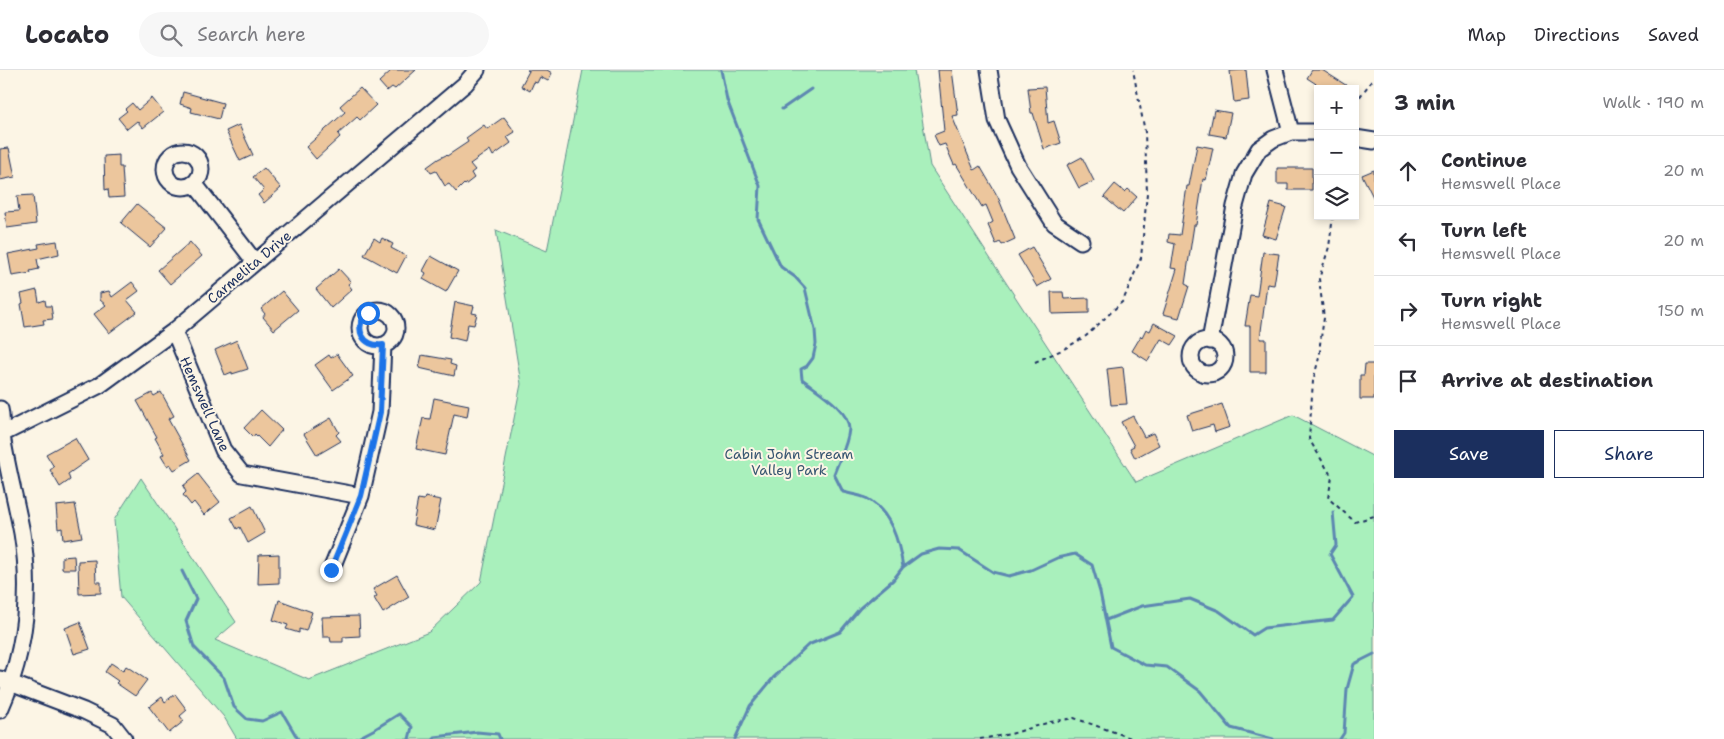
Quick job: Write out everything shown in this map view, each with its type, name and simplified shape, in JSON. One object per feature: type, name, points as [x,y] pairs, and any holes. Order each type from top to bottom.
[{"type":"street","name":"Carmelita Drive","points":[[1,435],[100,385],[174,331],[465,84],[477,70]]},
{"type":"street","points":[[989,70],[996,120],[1018,166],[1054,223],[1082,241]]},
{"type":"street","points":[[1275,70],[1291,132]]},
{"type":"street","points":[[1210,340],[1235,206],[1244,174],[1259,150],[1273,139],[1291,132],[1314,132]]},
{"type":"street","points":[[1359,139],[1374,141]]},
{"type":"street","points":[[194,183],[255,262]]},
{"type":"street","name":"Hemswell Lane","points":[[174,331],[222,450],[242,474],[361,496]]},
{"type":"street","points":[[331,570],[361,496],[380,412],[383,345]]},
{"type":"street","points":[[0,408],[1,435],[22,536],[26,584],[26,607],[20,649],[6,682],[0,710]]},
{"type":"street","points":[[6,682],[84,711],[113,725],[124,739]]},
{"type":"path","points":[[1035,362],[1064,349],[1086,336],[1123,301],[1141,258],[1147,193],[1145,132],[1133,70]]},
{"type":"path","points":[[1359,98],[1374,78]]},
{"type":"path","points":[[1332,220],[1328,247],[1319,279],[1324,318],[1320,354],[1313,381],[1309,439],[1332,478],[1328,498],[1355,522],[1374,516]]},
{"type":"path","points":[[980,739],[1011,734],[1050,722],[1074,718],[1134,739]]},
{"type":"green space","name":"Cabin John Stream Valley Park","points":[[583,70],[914,70],[930,166],[1136,482],[1293,415],[1374,457],[1374,739],[237,739],[224,717],[121,597],[114,520],[141,478],[236,622],[215,640],[309,680],[429,632],[481,582],[521,384],[496,230],[547,251]]},
{"type":"building","points":[[392,70],[416,70],[395,89],[392,87],[387,91],[379,82]]},
{"type":"building","points":[[527,70],[547,70],[552,73],[548,81],[540,77],[537,83],[534,82],[530,91],[521,86],[529,71]]},
{"type":"building","points":[[938,70],[952,70],[958,115],[952,116],[974,170],[980,166],[998,197],[1015,239],[1002,245],[1000,242],[996,244],[988,225],[993,222],[986,205],[982,207],[956,164],[954,165],[945,144],[939,146],[934,135],[944,131]]},
{"type":"building","points":[[1246,70],[1249,100],[1234,102],[1230,71]]},
{"type":"building","points":[[1312,70],[1322,70],[1346,85],[1318,85],[1307,78]]},
{"type":"building","points":[[1045,87],[1048,123],[1054,121],[1061,143],[1044,149],[1033,113],[1031,113],[1028,88]]},
{"type":"building","points":[[360,88],[376,105],[360,120],[357,117],[338,134],[340,137],[316,159],[306,147],[345,112],[340,106]]},
{"type":"building","points":[[183,92],[223,103],[219,119],[191,112],[192,108],[180,104]]},
{"type":"building","points":[[152,98],[163,112],[143,128],[137,121],[127,129],[118,118],[127,111],[125,109],[132,103],[138,110]]},
{"type":"building","points":[[1214,110],[1231,113],[1226,137],[1209,134]]},
{"type":"building","points":[[504,117],[515,132],[507,137],[511,143],[493,156],[490,150],[470,164],[475,170],[471,173],[474,178],[456,192],[449,184],[445,186],[436,171],[431,173],[427,167],[468,142],[466,138],[484,125],[487,129]]},
{"type":"building","points":[[239,125],[253,155],[240,161],[226,131]]},
{"type":"building","points":[[1197,145],[1213,148],[1206,180],[1203,179],[1185,284],[1189,286],[1179,318],[1163,314],[1177,269],[1171,268],[1175,244],[1168,242],[1169,234],[1180,235],[1187,186],[1189,186]]},
{"type":"building","points":[[9,148],[15,177],[0,180],[0,149]]},
{"type":"building","points":[[119,155],[119,167],[122,167],[124,197],[109,198],[108,189],[105,190],[104,156]]},
{"type":"building","points":[[1082,157],[1094,181],[1079,188],[1067,165]]},
{"type":"building","points":[[264,168],[281,188],[264,203],[258,195],[264,190],[253,177]]},
{"type":"building","points":[[1277,168],[1312,168],[1312,190],[1288,190],[1288,184],[1277,184]]},
{"type":"building","points":[[1374,170],[1374,199],[1362,175]]},
{"type":"building","points":[[1115,184],[1125,192],[1128,189],[1137,197],[1123,213],[1104,197]]},
{"type":"building","points":[[33,195],[36,224],[7,228],[5,212],[19,211],[17,196]]},
{"type":"building","points":[[1271,203],[1286,207],[1276,239],[1262,235]]},
{"type":"building","points":[[137,204],[167,228],[150,247],[121,223]]},
{"type":"building","points":[[374,238],[380,242],[382,238],[393,244],[391,248],[406,256],[397,273],[364,255]]},
{"type":"building","points":[[57,241],[59,254],[37,259],[39,269],[30,271],[31,273],[12,276],[8,254],[39,248],[38,244]]},
{"type":"building","points":[[190,242],[202,256],[170,284],[158,270]]},
{"type":"building","points":[[1032,247],[1051,279],[1037,287],[1018,255]]},
{"type":"building","points":[[1263,252],[1279,254],[1274,285],[1267,284],[1260,339],[1266,339],[1266,372],[1250,372],[1250,326],[1245,326],[1250,295],[1257,296]]},
{"type":"building","points":[[431,256],[458,271],[446,292],[423,279],[426,273],[423,271]]},
{"type":"building","points":[[339,269],[351,282],[348,284],[352,289],[331,308],[316,289]]},
{"type":"building","points":[[132,282],[139,291],[127,300],[137,312],[109,333],[94,314],[106,305],[100,300],[100,293],[109,291],[112,297]]},
{"type":"building","points":[[37,290],[39,302],[45,300],[46,306],[51,306],[53,319],[43,320],[44,324],[25,327],[21,294]]},
{"type":"building","points":[[282,291],[298,310],[274,330],[263,317],[265,314],[261,309]]},
{"type":"building","points":[[1051,292],[1063,292],[1064,299],[1089,298],[1089,313],[1052,314]]},
{"type":"building","points":[[455,302],[474,306],[472,313],[477,314],[474,325],[468,324],[465,341],[449,337]]},
{"type":"building","points":[[1154,323],[1178,336],[1172,345],[1161,339],[1148,361],[1132,351],[1146,329],[1150,331]]},
{"type":"building","points":[[237,340],[248,369],[225,375],[215,350]]},
{"type":"building","points":[[337,354],[353,376],[333,390],[315,365],[329,355],[331,358]]},
{"type":"building","points":[[422,355],[451,360],[450,364],[456,366],[454,376],[419,368]]},
{"type":"building","points":[[1365,364],[1374,364],[1374,399],[1360,399],[1360,375],[1364,375]]},
{"type":"building","points":[[1123,367],[1127,404],[1111,405],[1107,369]]},
{"type":"building","points":[[161,392],[174,416],[168,419],[191,460],[174,470],[170,464],[167,466],[161,456],[164,454],[155,438],[157,437],[137,401],[152,393],[154,396]]},
{"type":"building","points":[[434,398],[469,405],[467,417],[454,414],[445,455],[416,449],[423,418],[430,419]]},
{"type":"building","points":[[1222,404],[1230,427],[1215,432],[1213,425],[1192,431],[1187,415]]},
{"type":"building","points":[[261,410],[282,430],[268,447],[255,434],[253,437],[244,428]]},
{"type":"building","points":[[1133,416],[1144,437],[1153,433],[1159,445],[1135,458],[1130,448],[1134,446],[1121,422]]},
{"type":"building","points":[[331,418],[339,432],[336,435],[341,441],[317,455],[304,434]]},
{"type":"building","points":[[75,438],[88,460],[68,474],[70,480],[60,487],[50,470],[54,467],[46,454]]},
{"type":"building","points":[[198,474],[220,502],[204,515],[194,502],[191,505],[183,495],[186,492],[183,486]]},
{"type":"building","points":[[425,497],[441,500],[435,530],[413,525],[418,499],[424,500]]},
{"type":"building","points":[[75,504],[82,537],[63,540],[62,528],[58,529],[56,506]]},
{"type":"building","points":[[252,506],[265,533],[248,543],[240,527],[237,529],[231,518]]},
{"type":"building","points":[[279,554],[279,583],[258,584],[259,555]]},
{"type":"building","points":[[74,556],[75,569],[62,569],[62,557]]},
{"type":"building","points":[[95,560],[96,582],[101,582],[101,593],[79,594],[78,561]]},
{"type":"building","points":[[397,575],[409,597],[383,613],[374,598],[377,596],[373,589]]},
{"type":"building","points":[[279,600],[312,612],[306,631],[299,629],[299,633],[286,629],[288,625],[273,620]]},
{"type":"building","points":[[359,616],[360,636],[343,637],[343,642],[331,642],[330,637],[323,637],[322,617]]},
{"type":"building","points":[[80,622],[90,649],[74,654],[65,628]]},
{"type":"building","points":[[111,663],[123,671],[126,666],[147,680],[135,696],[116,683],[118,681],[105,672]]},
{"type":"building","points":[[175,694],[187,710],[180,716],[184,721],[169,733],[149,707],[162,697],[165,702]]},
{"type":"waterway","points":[[721,70],[727,100],[760,186],[758,219],[781,267],[795,277],[805,288],[815,330],[816,344],[813,358],[807,366],[801,369],[802,379],[838,407],[848,422],[847,440],[834,474],[843,492],[866,498],[875,504],[888,519],[896,538],[903,567]]},
{"type":"waterway","points":[[782,109],[811,89]]},
{"type":"waterway","points":[[1106,620],[1142,606],[1190,599],[1219,611],[1253,635],[1264,628],[1333,620],[1353,597],[1330,554],[1336,545],[1333,512]]},
{"type":"waterway","points":[[735,739],[750,706],[774,677],[808,645],[840,632],[860,608],[893,580],[903,567],[921,554],[939,549],[959,550],[993,572],[1009,576],[1031,570],[1057,558],[1075,554],[1092,565],[1100,592],[1111,647],[1145,665],[1167,667],[1200,691],[1231,728],[1273,739]]},
{"type":"waterway","points":[[182,571],[196,599],[186,621],[194,647],[224,678],[234,707],[247,719],[262,721],[282,712],[298,739]]},
{"type":"waterway","points":[[1340,739],[1344,733],[1347,689],[1354,664],[1374,654]]},
{"type":"waterway","points":[[356,739],[399,714],[412,727],[409,739]]},
{"type":"waterway","points":[[434,739],[435,737],[477,732],[498,734],[500,739]]},
{"type":"route","points":[[331,570],[361,496],[380,412],[383,345],[378,346],[368,343],[362,336],[360,331],[361,321],[368,313]]}]
